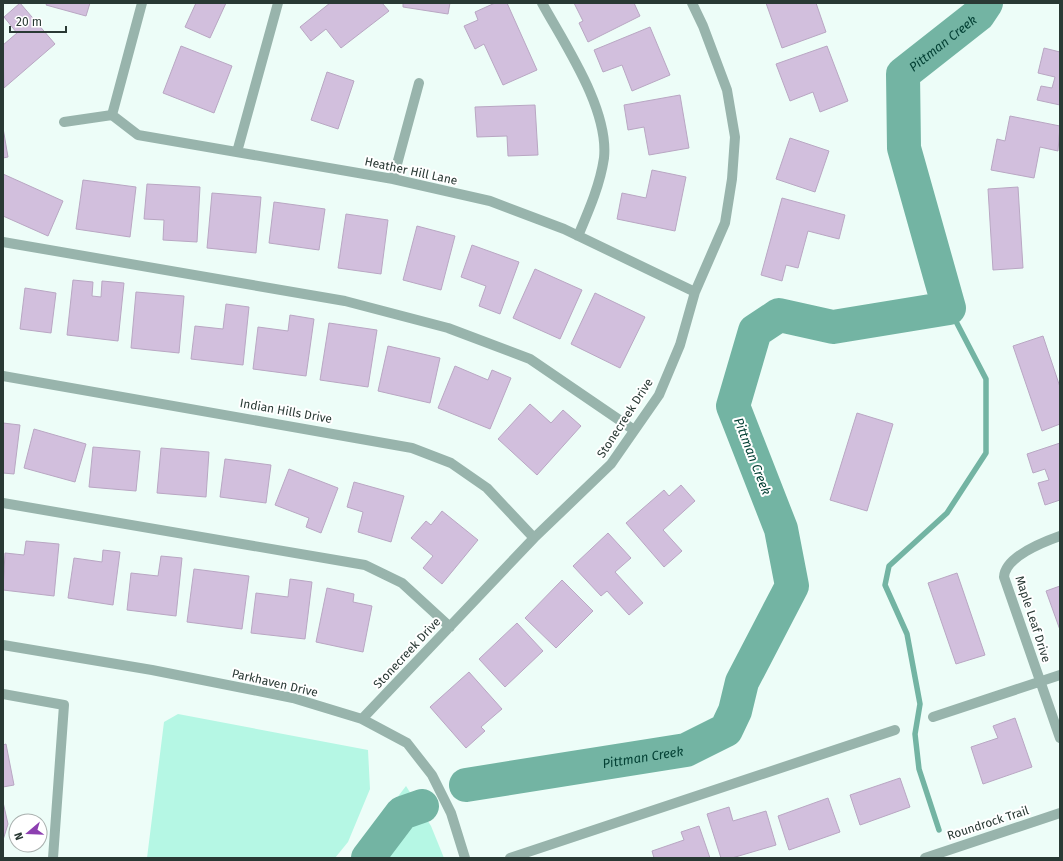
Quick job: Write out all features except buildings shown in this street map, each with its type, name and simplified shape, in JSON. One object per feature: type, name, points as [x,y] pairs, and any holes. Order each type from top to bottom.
[{"type":"street","points":[[64,122],[112,114],[142,3]]},
{"type":"street","points":[[237,152],[278,3]]},
{"type":"street","points":[[542,3],[594,99],[603,134],[604,157],[597,192],[578,236]]},
{"type":"street","name":"Stonecreek Drive","points":[[362,719],[534,538],[612,464],[658,394],[680,345],[695,292],[725,222],[732,179],[735,137],[727,90],[703,26],[692,3]]},
{"type":"street","points":[[393,178],[419,82]]},
{"type":"street","name":"Heather Hill Lane","points":[[112,114],[138,135],[393,178],[490,201],[578,236],[695,292]]},
{"type":"street","points":[[3,242],[345,302],[448,328],[530,359],[634,430]]},
{"type":"street","name":"Indian Hills Drive","points":[[3,376],[412,448],[451,463],[487,488],[534,538]]},
{"type":"street","points":[[3,503],[365,565],[402,583],[450,627]]},
{"type":"street","name":"Maple Leaf Drive","points":[[1060,536],[1043,542],[1013,560],[1005,572],[1004,578],[1060,738]]},
{"type":"street","name":"Parkhaven Drive","points":[[3,645],[152,670],[293,698],[362,719],[407,743],[432,775],[451,813],[465,858]]},
{"type":"street","points":[[933,717],[1060,675]]},
{"type":"street","points":[[3,694],[64,705],[53,858]]},
{"type":"street","points":[[510,858],[894,730]]},
{"type":"street","name":"Roundrock Trail","points":[[925,858],[1060,813]]},
{"type":"green space","points":[[178,714],[368,750],[370,789],[348,842],[335,858],[147,858],[164,722]]},
{"type":"green space","points":[[406,786],[431,826],[444,858],[351,858]]},
{"type":"waterway","name":"Pittman Creek","points":[[466,785],[686,750],[726,730],[735,711],[742,682],[792,586],[781,529],[733,406],[755,331],[779,315],[833,327],[949,308],[904,148],[903,74],[978,15],[986,3]]},
{"type":"waterway","points":[[939,830],[919,769],[915,734],[920,704],[907,634],[885,585],[889,566],[947,513],[986,453],[986,379],[949,308]]},
{"type":"waterway","name":"Pittman Creek","points":[[368,858],[402,813],[422,806]]}]
